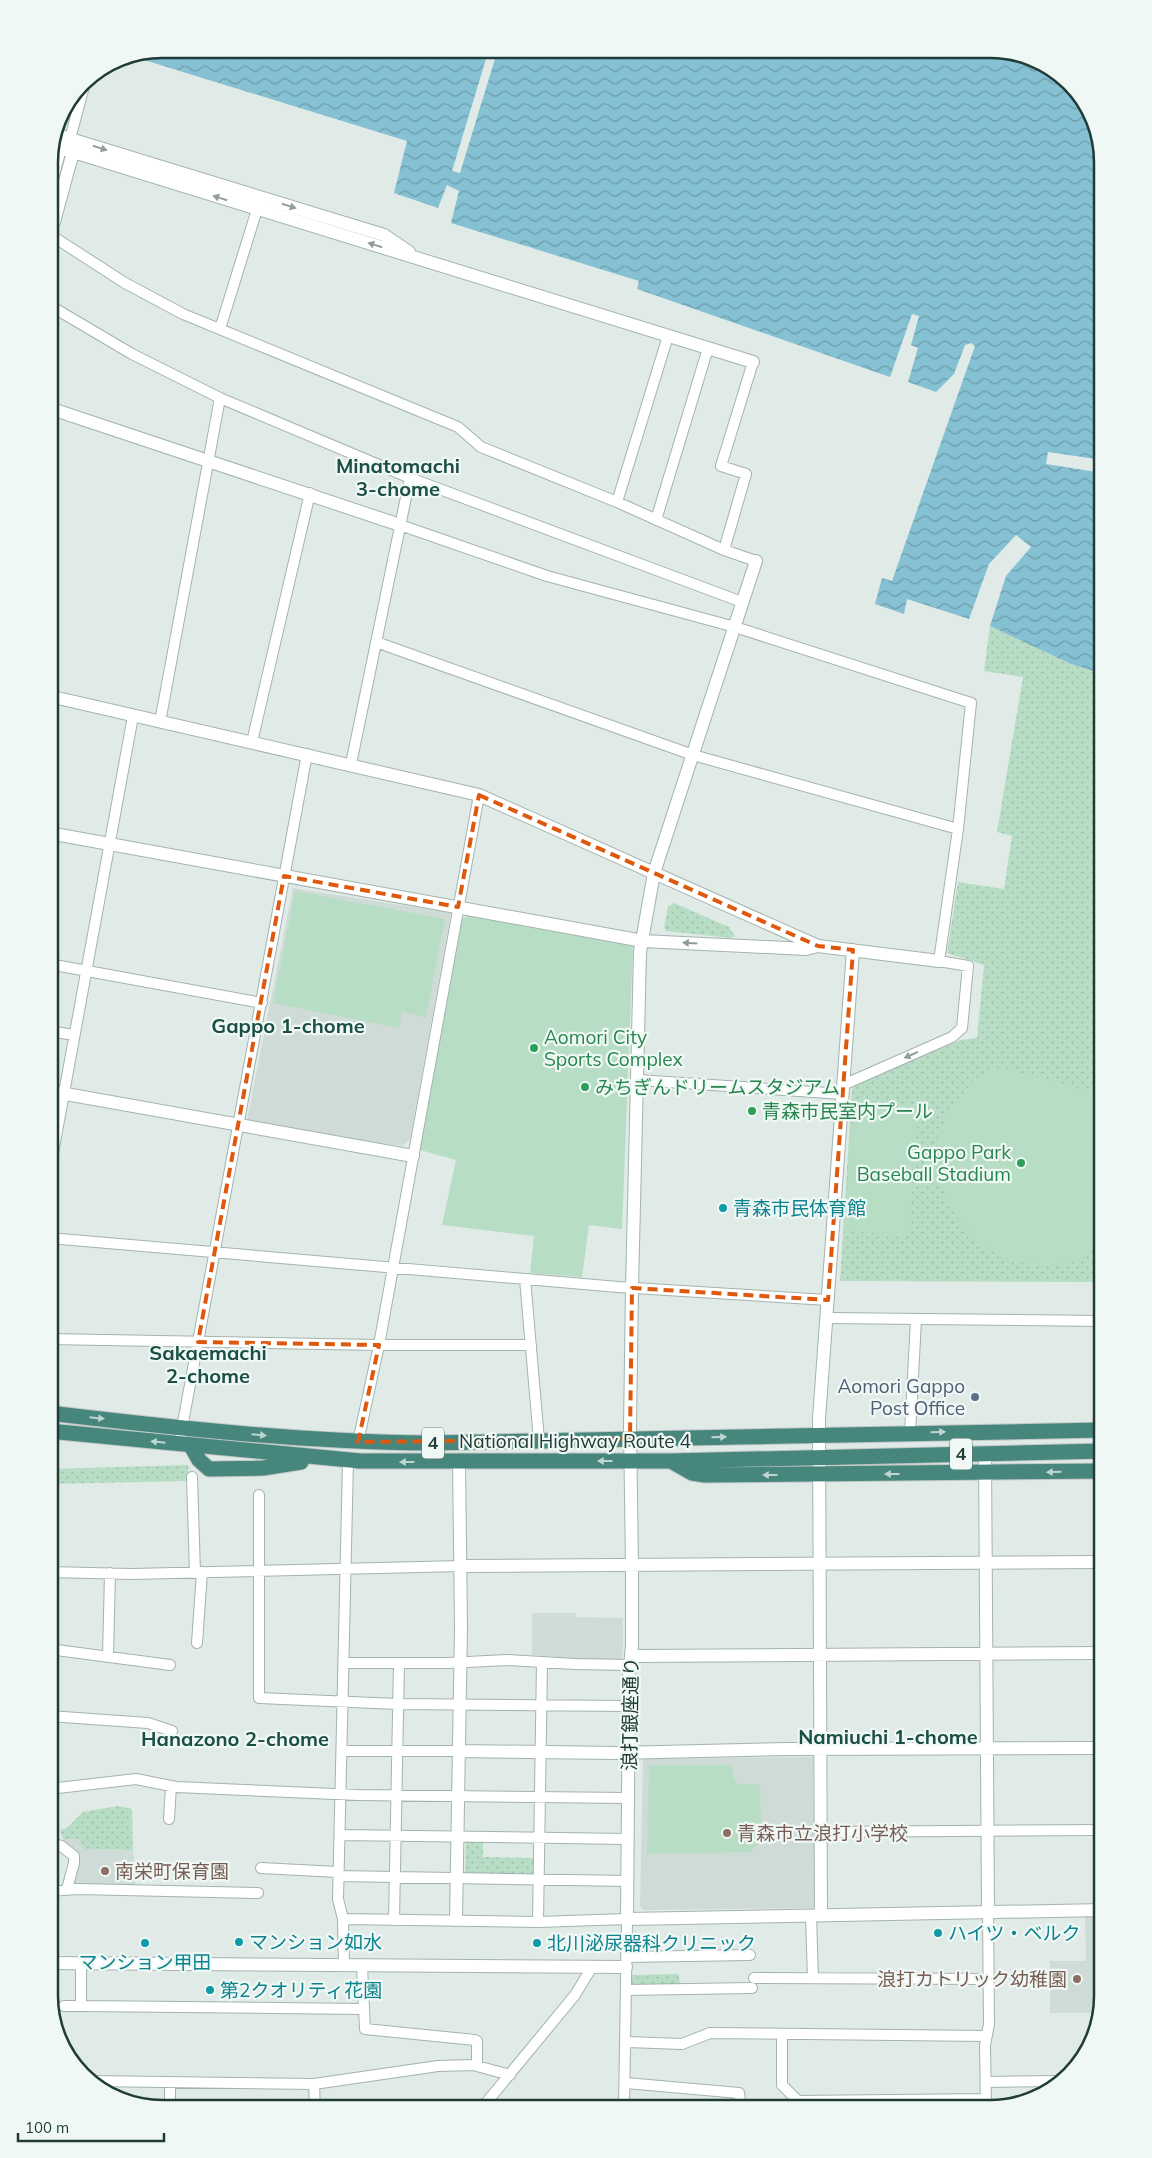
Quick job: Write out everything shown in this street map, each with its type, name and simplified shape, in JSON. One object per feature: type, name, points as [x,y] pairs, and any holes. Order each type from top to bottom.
[{"type":"highway","name":"National Highway Route 4","points":[[58,1414],[358,1442],[1094,1430]]},
{"type":"highway","name":"National Highway Route 4","points":[[58,1432],[348,1461],[671,1461],[819,1456],[1094,1451]]},
{"type":"highway","points":[[185,1445],[209,1469],[263,1468],[319,1458]]},
{"type":"highway","points":[[671,1461],[696,1474],[986,1474],[1094,1471]]},
{"type":"street","points":[[58,207],[73,152],[70,139],[82,95]]},
{"type":"street","points":[[61,136],[259,204]]},
{"type":"street","points":[[59,146],[70,139]]},
{"type":"street","points":[[58,148],[259,204],[384,235],[422,260],[753,362],[721,466],[746,474],[724,550]]},
{"type":"street","points":[[220,329],[259,204]]},
{"type":"street","points":[[58,240],[133,288],[183,314],[458,428],[481,448],[617,502],[724,550],[756,561]]},
{"type":"street","points":[[58,310],[132,354],[220,398],[410,478],[742,602]]},
{"type":"street","points":[[617,502],[668,336]]},
{"type":"street","points":[[656,520],[708,348]]},
{"type":"street","points":[[160,722],[220,398]]},
{"type":"street","points":[[58,411],[210,460],[547,576],[734,627],[971,703],[958,829],[939,961]]},
{"type":"street","points":[[351,764],[410,478]]},
{"type":"street","points":[[252,742],[310,494]]},
{"type":"street","name":"浪打銀座通り","points":[[625,2100],[632,1566],[630,1439],[632,1288],[640,952],[654,873],[756,561]]},
{"type":"street","points":[[376,642],[692,755],[958,829]]},
{"type":"street","points":[[58,698],[351,764],[479,795],[818,946],[968,966],[962,1028],[955,1034],[843,1089],[638,1080]]},
{"type":"street","points":[[58,1126],[133,716]]},
{"type":"street","points":[[185,1445],[184,1427],[198,1342],[307,754]]},
{"type":"street","points":[[358,1442],[379,1345],[479,795]]},
{"type":"street","points":[[58,835],[643,941],[806,949],[818,946]]},
{"type":"street","points":[[813,1978],[821,1832],[819,1435],[853,950]]},
{"type":"street","points":[[58,966],[262,1003]]},
{"type":"street","points":[[58,1032],[74,1035]]},
{"type":"street","points":[[58,1093],[413,1156]]},
{"type":"street","points":[[58,1239],[632,1288],[828,1300]]},
{"type":"street","points":[[525,1279],[538,1440]]},
{"type":"street","points":[[827,1318],[1094,1322]]},
{"type":"street","points":[[910,1433],[916,1320]]},
{"type":"street","points":[[58,1339],[379,1345],[531,1344]]},
{"type":"street","points":[[985,1454],[989,1979],[989,2024],[986,2036],[986,2100]]},
{"type":"street","points":[[344,1965],[343,1919],[338,1904],[338,1874],[344,1702],[348,1461]]},
{"type":"street","points":[[456,1920],[461,1566],[459,1462]]},
{"type":"street","points":[[192,1477],[198,1572],[197,1643]]},
{"type":"street","points":[[258,1495],[257,1696],[398,1704],[629,1706]]},
{"type":"street","points":[[58,1572],[198,1572],[461,1566],[1094,1562]]},
{"type":"street","points":[[108,1657],[110,1573]]},
{"type":"street","points":[[58,1650],[170,1665]]},
{"type":"street","points":[[344,1663],[507,1660],[542,1662],[630,1661],[820,1655],[1094,1653]]},
{"type":"street","points":[[538,1922],[542,1662]]},
{"type":"street","points":[[394,1920],[399,1663]]},
{"type":"street","points":[[58,1717],[148,1723],[172,1731]]},
{"type":"street","points":[[342,1751],[629,1752],[1094,1748]]},
{"type":"street","points":[[58,1788],[129,1779],[170,1786],[341,1794],[629,1798]]},
{"type":"street","points":[[169,1819],[170,1786]]},
{"type":"street","points":[[821,1832],[1094,1830]]},
{"type":"street","points":[[340,1835],[628,1839]]},
{"type":"street","points":[[58,1845],[74,1856],[67,1889]]},
{"type":"street","points":[[261,1868],[395,1877],[628,1881]]},
{"type":"street","points":[[58,1890],[258,1893]]},
{"type":"street","points":[[343,1919],[538,1922],[1094,1910]]},
{"type":"street","points":[[58,1963],[592,1967],[626,1962],[750,1955]]},
{"type":"street","points":[[81,1964],[81,2006]]},
{"type":"street","points":[[362,1966],[363,2008],[366,2030],[475,2040],[477,2041],[477,2065]]},
{"type":"street","points":[[491,2100],[575,1995],[592,1967]]},
{"type":"street","points":[[626,1990],[813,1978],[989,1979]]},
{"type":"street","points":[[64,2006],[363,2008]]},
{"type":"street","points":[[626,2042],[682,2044],[710,2033],[986,2036]]},
{"type":"street","points":[[782,2035],[782,2085],[796,2100]]},
{"type":"street","points":[[101,2081],[314,2084],[438,2066],[477,2065],[510,2074]]},
{"type":"street","points":[[986,2082],[1051,2081]]},
{"type":"street","points":[[170,2083],[170,2100]]},
{"type":"street","points":[[626,2083],[739,2093],[740,2100]]},
{"type":"street","points":[[314,2084],[315,2100]]},
{"type":"highlighted area","points":[[479,795],[818,946],[853,950],[828,1300],[632,1288],[630,1439],[358,1442],[379,1345],[198,1342],[284,876],[458,907]]},
{"type":"shaded area","points":[[293,888],[451,913],[410,1139],[402,1146],[254,1124],[247,1120]]},
{"type":"shaded area","points":[[532,1613],[576,1613],[576,1617],[623,1618],[621,1662],[573,1661],[573,1658],[532,1655]]},
{"type":"shaded area","name":"青森市立浪打小学校","points":[[813,1757],[815,1905],[812,1908],[643,1910],[640,1906],[643,1759]]},
{"type":"shaded area","name":"南栄町保育園","points":[[63,1839],[80,1839],[87,1849],[133,1850],[136,1888],[70,1885],[79,1857],[64,1845]]},
{"type":"shaded area","name":"浪打カトリック幼稚園","points":[[1085,1915],[1094,1915],[1093,2013],[1050,2013],[1050,1961],[1086,1961]]},
{"type":"green space","points":[[990,626],[1071,664],[1094,671],[1094,1282],[840,1281],[852,1089],[858,1083],[961,1040],[977,1038],[984,965],[947,953],[958,882],[1004,889],[1012,836],[997,832],[1023,677],[984,671]]},
{"type":"green space","points":[[295,891],[445,919],[426,1017],[402,1012],[399,1028],[273,1003]]},
{"type":"green space","points":[[674,903],[729,927],[735,936],[731,938],[666,931],[664,927],[668,907]]},
{"type":"green space","name":"Aomori City Sports Complex","points":[[468,916],[633,946],[622,1229],[589,1225],[582,1277],[530,1273],[534,1236],[442,1225],[456,1160],[420,1150],[461,919]]},
{"type":"green space","name":"Gappo Park Baseball Stadium","points":[[1002,1067],[1094,1093],[1094,1249],[1087,1255],[1074,1261],[1059,1264],[1030,1263],[1009,1259],[980,1242],[966,1229],[954,1213],[941,1177],[940,1138],[946,1119],[954,1105],[973,1082],[990,1070]]},
{"type":"green space","points":[[854,1104],[918,1109],[909,1235],[844,1231]]},
{"type":"green space","points":[[188,1465],[189,1481],[58,1484],[58,1469]]},
{"type":"green space","points":[[649,1765],[732,1765],[733,1778],[737,1784],[760,1784],[761,1840],[751,1852],[647,1854]]},
{"type":"green space","points":[[118,1806],[132,1809],[133,1850],[87,1849],[81,1846],[80,1839],[63,1839],[60,1830],[67,1828],[83,1812]]},
{"type":"green space","points":[[466,1841],[483,1841],[483,1857],[535,1858],[535,1877],[468,1876],[465,1872]]},
{"type":"green space","points":[[679,1974],[680,1987],[632,1988],[631,1975]]},
{"type":"water","points":[[998,58],[1011,59],[1030,65],[1054,79],[1081,109],[1093,141],[1094,154],[1094,671],[1071,664],[990,626],[1006,576],[1031,547],[1016,535],[989,564],[969,619],[907,599],[904,614],[875,604],[882,578],[892,581],[975,346],[971,343],[965,345],[954,374],[936,392],[908,382],[918,348],[911,345],[919,316],[912,314],[890,377],[637,289],[639,281],[451,223],[459,191],[447,185],[438,208],[394,193],[407,141],[141,59]]},
{"type":"pier","points":[[486,58],[495,58],[460,173],[452,171]]},
{"type":"pier","points":[[1048,452],[1094,459],[1094,472],[1046,464]]},
{"type":"place","name":"Aomori City Sports Complex","points":[[534,1048]]},
{"type":"place","name":"みちぎんドリームスタジアム","points":[[585,1087]]},
{"type":"place","name":"青森市民室内プール","points":[[752,1111]]},
{"type":"place","name":"Gappo Park Baseball Stadium","points":[[1021,1163]]},
{"type":"place","name":"青森市民体育館","points":[[723,1208]]},
{"type":"place","name":"Aomori Gappo Post Office","points":[[975,1397]]},
{"type":"place","name":"青森市立浪打小学校","points":[[727,1833]]},
{"type":"place","name":"南栄町保育園","points":[[105,1871]]},
{"type":"place","name":"ハイツ・ベルク","points":[[938,1933]]},
{"type":"place","name":"マンション如水","points":[[239,1942]]},
{"type":"place","name":"マンション甲田","points":[[145,1943]]},
{"type":"place","name":"北川泌尿器科クリニック","points":[[537,1943]]},
{"type":"place","name":"浪打カトリック幼稚園","points":[[1077,1979]]},
{"type":"place","name":"第2クオリティ花園","points":[[210,1990]]},
{"type":"district","name":"Minatomachi 3-chome","points":[[398,478]]},
{"type":"district","name":"Gappo 1-chome","points":[[288,1026]]},
{"type":"district","name":"Sakaemachi 2-chome","points":[[208,1364]]},
{"type":"district","name":"Namiuchi 1-chome","points":[[888,1737]]},
{"type":"district","name":"Hanazono 2-chome","points":[[235,1739]]}]
